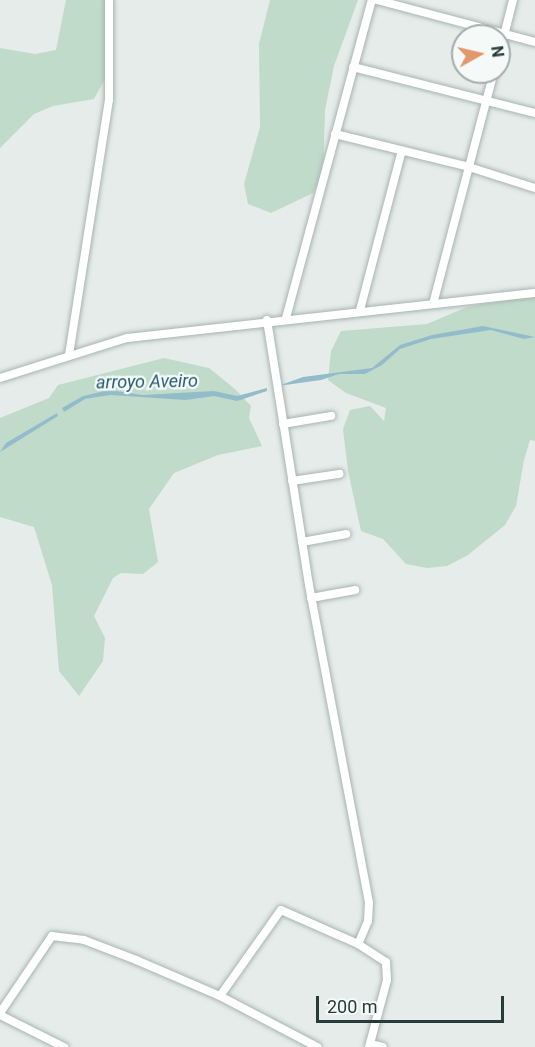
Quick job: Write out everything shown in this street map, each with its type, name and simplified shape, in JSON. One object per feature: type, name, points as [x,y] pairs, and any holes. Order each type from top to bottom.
[{"type":"street","points":[[69,355],[109,100],[110,0]]},
{"type":"street","points":[[285,318],[334,134],[374,0],[466,24]]},
{"type":"street","points":[[507,24],[513,0]]},
{"type":"street","points":[[511,36],[535,42]]},
{"type":"street","points":[[353,67],[535,113]]},
{"type":"street","points":[[433,304],[491,84]]},
{"type":"street","points":[[334,134],[469,167],[535,188]]},
{"type":"street","points":[[360,310],[402,150]]},
{"type":"street","points":[[0,378],[127,338],[285,318],[535,293]]},
{"type":"street","points":[[267,320],[311,598],[369,902],[369,921],[358,944]]},
{"type":"street","points":[[283,424],[331,416]]},
{"type":"street","points":[[292,481],[339,474]]},
{"type":"street","points":[[302,542],[346,534]]},
{"type":"street","points":[[311,598],[355,590]]},
{"type":"street","points":[[220,996],[281,910],[358,944],[386,962],[388,972],[370,1045],[383,1047]]},
{"type":"street","points":[[64,1047],[0,1014],[52,936],[106,948],[220,996],[317,1047]]},
{"type":"green space","points":[[66,0],[109,0],[105,32],[106,77],[94,99],[53,106],[34,114],[0,148],[0,48],[35,54],[56,50]]},
{"type":"green space","points":[[270,0],[358,0],[334,66],[325,110],[323,175],[313,193],[271,213],[248,204],[244,184],[260,127],[259,44]]},
{"type":"green space","points":[[535,294],[535,441],[530,440],[524,460],[516,506],[505,525],[468,555],[447,566],[427,568],[406,564],[383,539],[361,531],[348,471],[343,429],[350,410],[370,406],[384,421],[386,408],[346,393],[328,380],[331,351],[341,331],[427,324],[467,307]]},
{"type":"green space","points":[[164,358],[209,368],[235,389],[251,406],[249,418],[262,446],[218,455],[174,473],[149,509],[158,562],[143,574],[121,573],[113,578],[94,616],[105,638],[103,661],[79,696],[59,671],[52,585],[34,527],[0,517],[0,418],[49,398],[58,385]]},
{"type":"water","points":[[483,326],[535,337],[524,339],[491,330],[431,339],[400,349],[382,365],[365,374],[339,374],[321,380],[278,386],[303,377],[372,368],[400,345],[432,335]]},
{"type":"water","points":[[267,388],[267,391],[237,401],[214,396],[186,400],[110,395],[85,399],[64,412],[62,408],[83,396],[109,390],[143,395],[214,391],[237,396]]},
{"type":"water","points":[[57,413],[58,416],[0,452],[6,443]]},
{"type":"water label","name":"arroyo Aveiro","points":[[147,382]]}]
